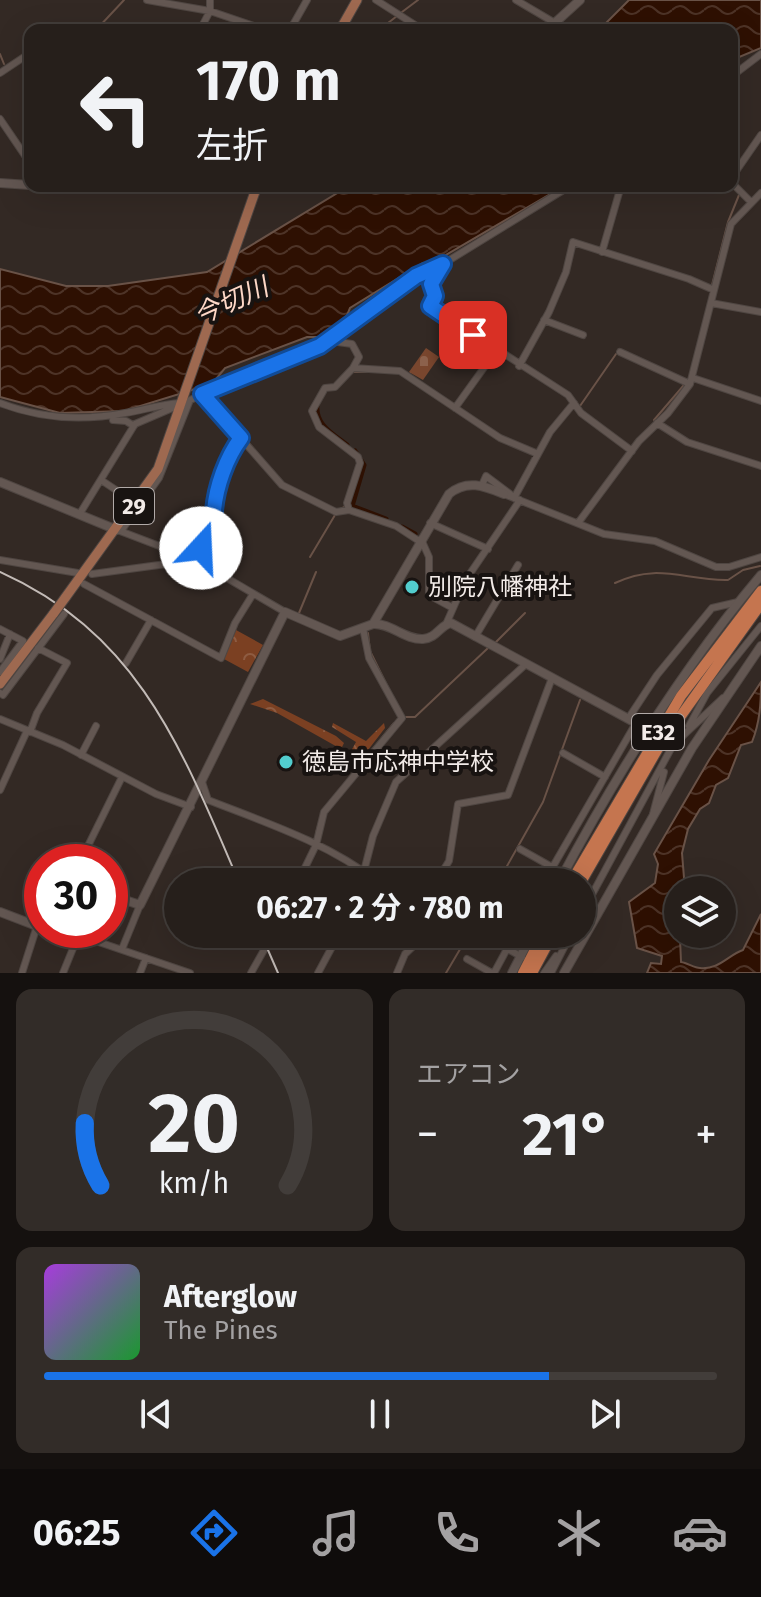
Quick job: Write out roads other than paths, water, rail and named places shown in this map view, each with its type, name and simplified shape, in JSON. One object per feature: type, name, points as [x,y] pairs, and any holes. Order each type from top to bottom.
[{"type":"highway","name":"E32","points":[[579,868],[681,696],[761,591]]},
{"type":"highway","name":"E32","points":[[589,868],[660,745],[761,604]]},
{"type":"highway","points":[[523,973],[536,948]]},
{"type":"highway","points":[[543,971],[549,948]]},
{"type":"main road","points":[[343,24],[357,0]]},
{"type":"main road","name":"29","points":[[0,684],[59,613],[65,598],[119,531],[158,469],[184,403],[255,192]]},
{"type":"street","points":[[147,0],[210,11],[248,24]]},
{"type":"street","points":[[203,24],[210,11],[210,0]]},
{"type":"street","points":[[293,24],[307,0]]},
{"type":"street","points":[[378,0],[414,24]]},
{"type":"street","points":[[516,0],[555,23],[580,0]]},
{"type":"street","points":[[738,71],[761,54]]},
{"type":"street","points":[[0,61],[2,72],[24,57]]},
{"type":"street","points":[[0,119],[24,153]]},
{"type":"street","points":[[738,171],[761,135]]},
{"type":"street","points":[[0,183],[24,183]]},
{"type":"street","points":[[738,187],[750,201]]},
{"type":"street","points":[[119,531],[159,478],[190,400],[320,346],[416,276],[443,264],[560,192]]},
{"type":"street","points":[[602,252],[619,192]]},
{"type":"street","points":[[578,523],[632,451],[691,381],[731,224],[761,193]]},
{"type":"street","points":[[519,366],[566,272],[572,242],[712,289]]},
{"type":"street","points":[[443,264],[431,284],[435,296],[430,306],[568,395],[632,451]]},
{"type":"street","points":[[711,303],[761,312]]},
{"type":"street","points":[[544,320],[583,335]]},
{"type":"street","points":[[202,394],[282,485],[337,512],[348,506],[360,463],[313,417],[312,406],[353,368],[359,357],[352,344],[338,342],[334,335]]},
{"type":"street","points":[[455,408],[496,351]]},
{"type":"street","points":[[620,352],[691,381],[761,401]]},
{"type":"street","points":[[353,368],[400,371],[425,384],[500,438],[538,454]]},
{"type":"street","points":[[0,403],[39,415],[75,416],[107,416],[184,403]]},
{"type":"street","points":[[79,515],[134,426],[184,403]]},
{"type":"street","points":[[0,482],[196,560],[285,612],[340,636],[373,624],[386,625],[422,639],[433,637],[447,622],[451,607],[488,549],[513,497],[538,454],[574,403]]},
{"type":"street","points":[[113,420],[126,421],[134,426]]},
{"type":"street","points":[[657,423],[687,442],[761,466]]},
{"type":"street","points":[[196,560],[215,512],[217,490],[241,438]]},
{"type":"street","points":[[101,480],[119,492]]},
{"type":"street","points":[[373,624],[429,523],[454,489],[464,485],[482,485],[604,534],[662,543],[716,567],[729,567],[761,557]]},
{"type":"street","points":[[348,506],[396,526],[420,540],[429,557],[429,595],[451,607]]},
{"type":"street","points":[[429,523],[488,549]]},
{"type":"street","points":[[0,560],[76,575]]},
{"type":"street","points":[[196,560],[95,574],[86,585],[221,658],[235,623],[253,594]]},
{"type":"street","points":[[475,637],[518,565]]},
{"type":"street","points":[[566,868],[613,785],[706,642],[761,575]]},
{"type":"street","points":[[520,849],[552,867],[604,778],[657,675],[712,608],[738,602]]},
{"type":"street","points":[[122,949],[251,674],[285,612]]},
{"type":"street","points":[[0,693],[3,695],[38,648],[59,613]]},
{"type":"street","points":[[126,663],[151,620]]},
{"type":"street","points":[[447,622],[649,730]]},
{"type":"street","points":[[685,734],[707,693],[761,626]]},
{"type":"street","points":[[305,868],[316,845],[324,812],[402,718],[369,658],[363,628]]},
{"type":"street","points":[[0,629],[23,641],[0,672]]},
{"type":"street","points":[[0,659],[10,634]]},
{"type":"street","points":[[564,973],[653,814],[723,698],[761,646]]},
{"type":"street","points":[[0,790],[37,713],[67,663],[38,648]]},
{"type":"street","points":[[365,868],[382,811],[396,782],[526,664]]},
{"type":"street","points":[[445,868],[449,861],[458,804],[508,795],[552,678]]},
{"type":"street","points":[[653,814],[672,744],[723,698]]},
{"type":"street","points":[[0,719],[191,807]]},
{"type":"street","points":[[81,755],[96,726]]},
{"type":"street","points":[[563,753],[613,785]]},
{"type":"street","points":[[596,888],[666,762]]},
{"type":"street","points":[[89,844],[122,777]]},
{"type":"street","points":[[202,782],[208,800],[316,845],[358,868]]},
{"type":"street","points":[[574,829],[584,835]]},
{"type":"street","points":[[128,901],[140,905]]},
{"type":"street","points":[[0,912],[24,921]]},
{"type":"street","points":[[22,973],[32,948]]},
{"type":"street","points":[[63,973],[73,948]]},
{"type":"street","points":[[119,948],[190,973]]},
{"type":"street","points":[[318,973],[331,948]]},
{"type":"street","points":[[397,973],[405,954],[411,948]]},
{"type":"street","points":[[467,959],[493,973],[507,948],[523,958]]},
{"type":"street","points":[[512,973],[527,948]]},
{"type":"street","points":[[543,971],[562,948]]},
{"type":"street","points":[[251,973],[264,950]]},
{"type":"street","points":[[140,973],[146,958]]},
{"type":"water","points":[[629,0],[761,0],[761,48],[738,58],[738,24],[605,24]]},
{"type":"water","name":"今切川","points":[[339,192],[554,192],[427,266],[423,263],[350,308],[343,325],[322,337],[307,337],[225,368],[212,384],[124,411],[60,413],[0,397],[0,269],[66,286],[108,286],[207,272]]},
{"type":"water","points":[[761,682],[760,712],[752,742],[741,745],[728,778],[716,785],[709,803],[700,809],[688,829],[682,853],[684,876],[664,876],[664,948],[680,948],[681,962],[698,968],[718,965],[743,950],[761,914],[761,973],[647,973],[651,963],[661,964],[662,956],[637,948],[629,902],[655,883],[658,864],[654,854],[709,760]]},
{"type":"waterway","points":[[102,24],[124,0]]},
{"type":"waterway","points":[[402,12],[418,0]]},
{"type":"waterway","points":[[387,24],[397,16]]},
{"type":"waterway","points":[[0,54],[4,64]]},
{"type":"waterway","points":[[712,285],[728,222],[739,195]]},
{"type":"waterway","points":[[580,406],[616,354]]},
{"type":"waterway","points":[[353,372],[373,372]]},
{"type":"waterway","points":[[654,420],[684,385]]},
{"type":"waterway","points":[[317,405],[322,424],[347,445]]},
{"type":"waterway","points":[[211,513],[207,509],[230,442],[227,425]]},
{"type":"waterway","points":[[355,451],[364,465],[352,506],[386,519]]},
{"type":"waterway","points":[[338,510],[351,504]]},
{"type":"waterway","points":[[310,557],[335,515]]},
{"type":"waterway","points":[[402,527],[415,534]]},
{"type":"waterway","points":[[615,583],[659,573],[728,580],[743,570],[760,566]]},
{"type":"waterway","points":[[299,613],[316,572]]},
{"type":"waterway","points":[[496,642],[525,613]]},
{"type":"waterway","points":[[368,633],[370,651],[403,718]]},
{"type":"waterway","points":[[406,717],[415,717],[488,648]]},
{"type":"waterway","points":[[506,868],[543,802],[580,700]]},
{"type":"waterway","points":[[363,761],[394,723]]},
{"type":"waterway","points":[[316,833],[323,809]]},
{"type":"waterway","points":[[446,973],[461,948]]},
{"type":"railway","points":[[0,572],[48,598],[88,628],[122,663],[151,701],[175,743],[233,868]]},
{"type":"railway","points":[[267,948],[278,973]]},
{"type":"place","name":"別院八幡神社","points":[[412,587]]},
{"type":"place","name":"徳島市応神中学校","points":[[286,762]]}]
